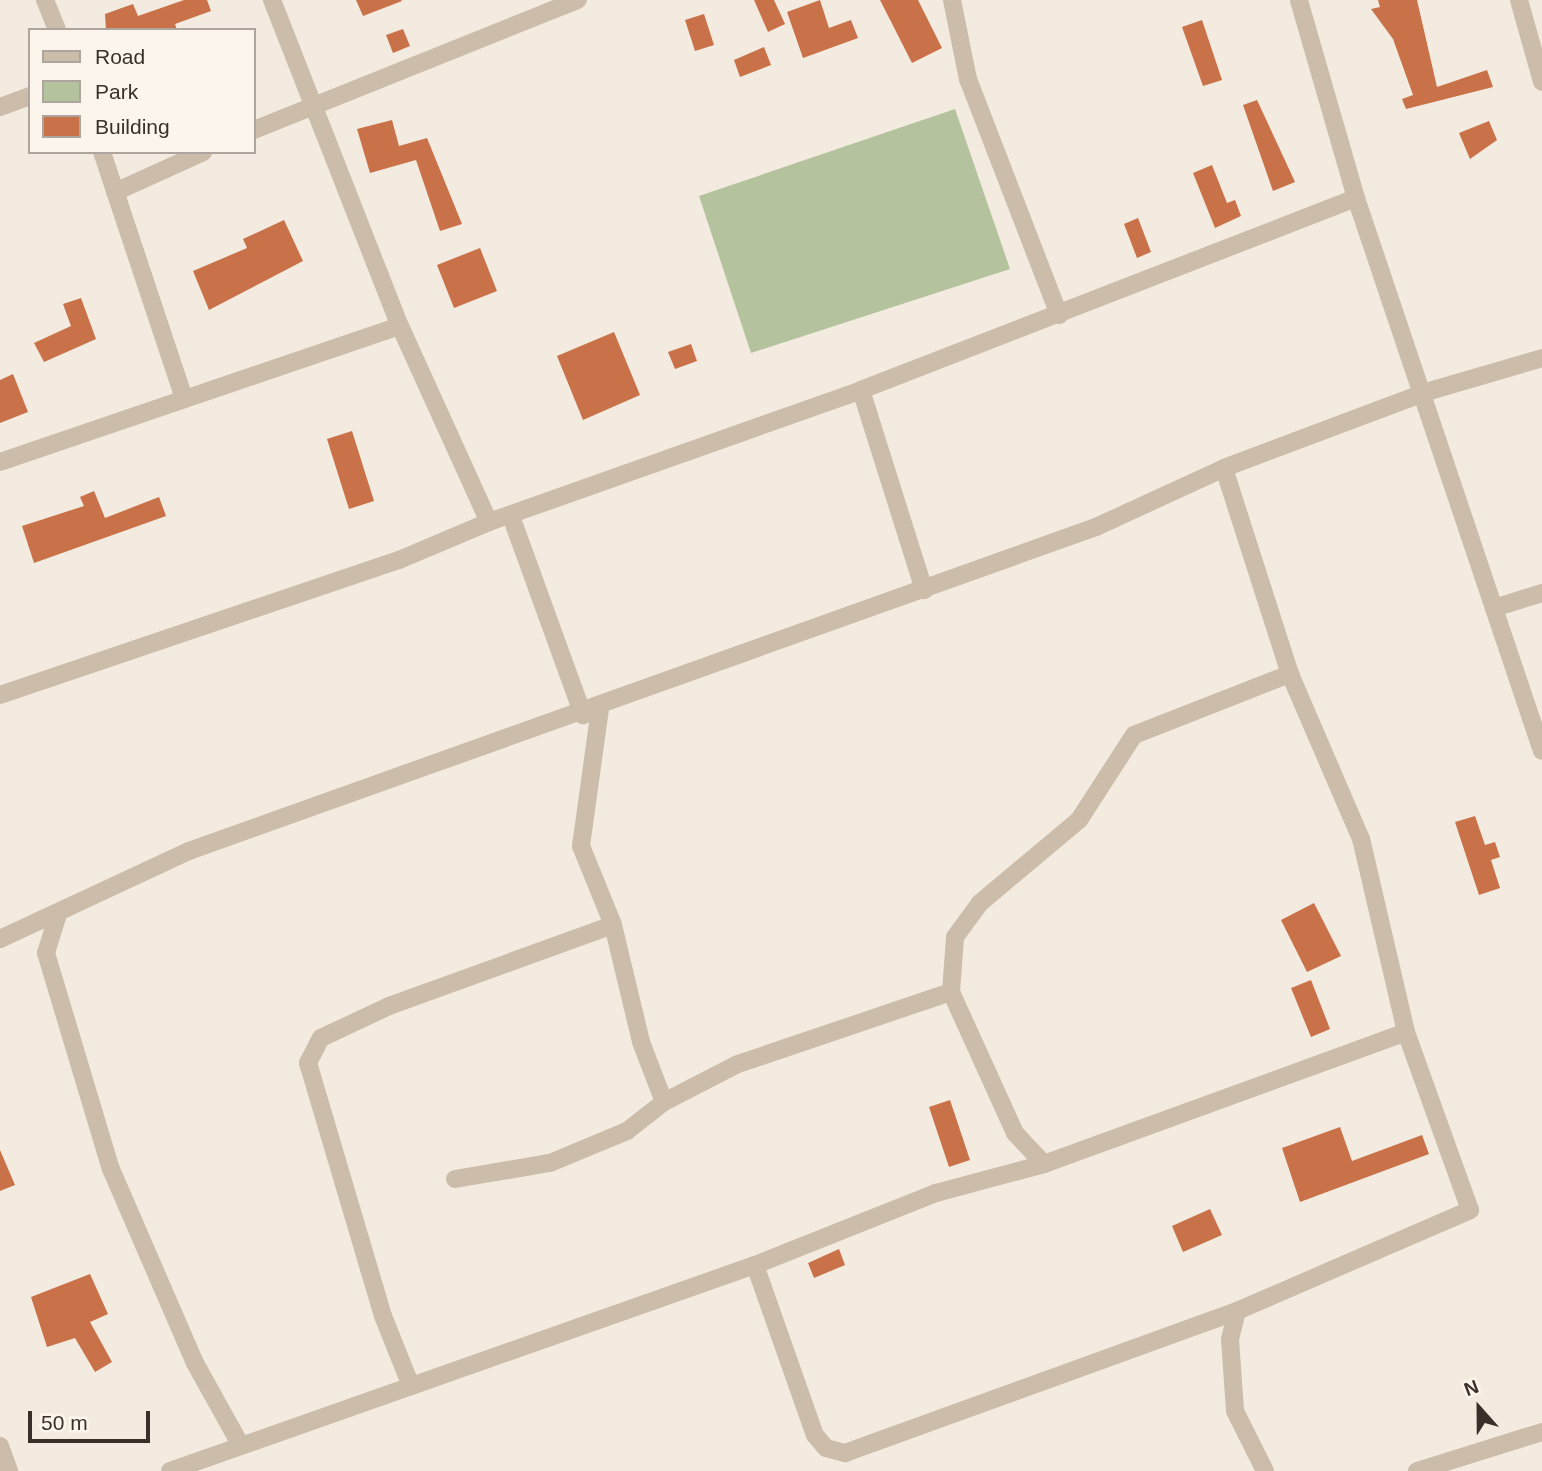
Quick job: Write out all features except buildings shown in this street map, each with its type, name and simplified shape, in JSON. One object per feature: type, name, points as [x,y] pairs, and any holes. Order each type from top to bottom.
[{"type":"street","points":[[45,0],[56,28]]},
{"type":"street","points":[[272,0],[400,326],[489,522]]},
{"type":"street","points":[[256,129],[313,103],[578,0]]},
{"type":"street","points":[[952,0],[968,79],[1059,315]]},
{"type":"street","points":[[1299,0],[1356,198],[1426,392],[1542,751]]},
{"type":"street","points":[[1518,0],[1542,82]]},
{"type":"street","points":[[0,107],[28,97]]},
{"type":"street","points":[[103,154],[184,399]]},
{"type":"street","points":[[115,192],[199,154]]},
{"type":"street","points":[[0,695],[399,560],[489,522],[861,390],[1356,198]]},
{"type":"street","points":[[0,462],[400,326]]},
{"type":"street","points":[[0,939],[189,851],[600,709],[1096,527],[1224,468],[1426,392],[1542,358]]},
{"type":"street","points":[[861,390],[923,590]]},
{"type":"street","points":[[755,1265],[814,1435],[826,1448],[845,1453],[1237,1311],[1470,1210],[1406,1032],[1361,839],[1290,674],[1224,468]]},
{"type":"street","points":[[511,516],[583,715]]},
{"type":"street","points":[[1494,608],[1542,593]]},
{"type":"street","points":[[1044,1164],[1015,1133],[951,992],[954,937],[980,903],[1079,820],[1135,734],[1290,674]]},
{"type":"street","points":[[600,709],[581,846],[613,925],[641,1042],[664,1102]]},
{"type":"street","points":[[58,914],[47,953],[111,1169],[195,1363],[240,1444]]},
{"type":"street","points":[[411,1386],[383,1316],[308,1063],[321,1038],[389,1006],[613,925]]},
{"type":"street","points":[[455,1179],[550,1163],[627,1131],[664,1102],[738,1063],[951,992]]},
{"type":"street","points":[[170,1471],[240,1444],[755,1265],[936,1193],[1044,1164],[1406,1032]]},
{"type":"street","points":[[1237,1311],[1230,1339],[1235,1411],[1265,1471]]},
{"type":"street","points":[[1417,1471],[1542,1432]]},
{"type":"street","points":[[0,1446],[9,1471]]},
{"type":"green space","points":[[955,109],[1010,269],[751,353],[699,196]]}]
